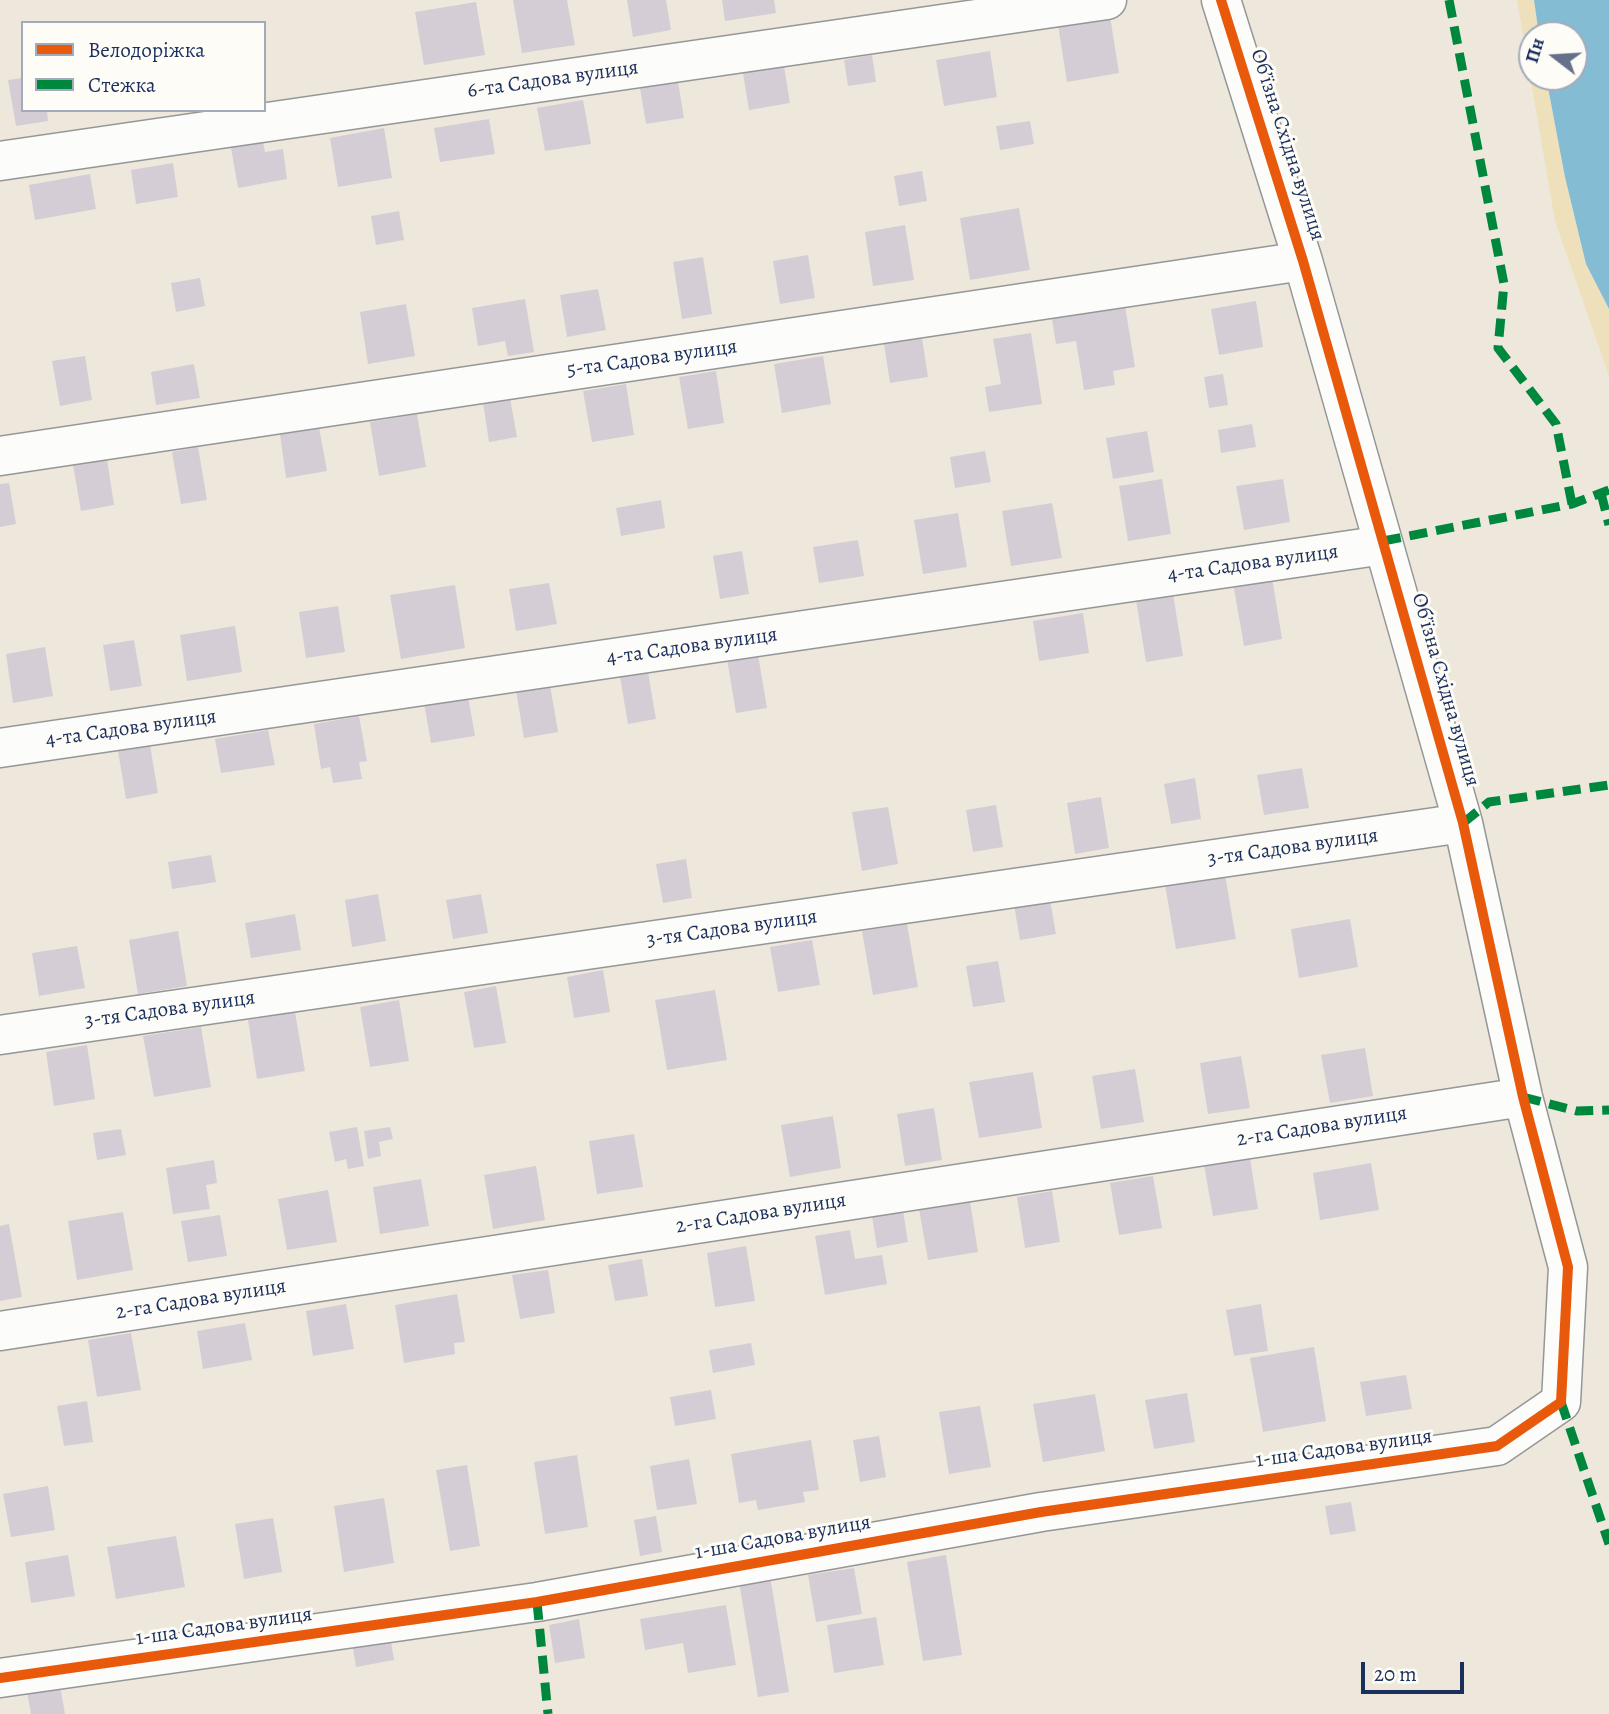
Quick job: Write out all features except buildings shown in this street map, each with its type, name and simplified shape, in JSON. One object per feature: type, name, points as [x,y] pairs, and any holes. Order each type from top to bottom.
[{"type":"street","name":"6-та Садова вулиця","points":[[0,161],[1107,0]]},
{"type":"street","name":"Обʼїзна Східна вулиця","points":[[1221,0],[1303,261],[1463,823],[1523,1097],[1568,1267],[1561,1402]]},
{"type":"street","name":"5-та Садова вулиця","points":[[0,456],[1303,261]]},
{"type":"street","name":"4-та Садова вулиця","points":[[0,748],[1384,545]]},
{"type":"street","name":"3-тя Садова вулиця","points":[[0,1035],[1463,823]]},
{"type":"street","name":"2-га Садова вулиця","points":[[0,1331],[1523,1097]]},
{"type":"street","name":"1-ша Садова вулиця","points":[[0,1678],[537,1602],[1041,1512],[1497,1446],[1561,1402]]},
{"type":"sand","points":[[1517,0],[1534,0],[1537,21],[1521,21]]},
{"type":"sand","points":[[1533,91],[1549,91],[1565,177],[1586,264],[1609,309],[1609,376],[1555,221]]},
{"type":"water","points":[[1534,0],[1609,0],[1609,309],[1586,264],[1565,177],[1549,91],[1588,91],[1588,21],[1537,21]]},
{"type":"marked path","points":[[1449,0],[1504,284],[1498,348],[1556,424],[1572,504]]},
{"type":"marked path","points":[[1383,541],[1572,504],[1609,490]]},
{"type":"marked path","points":[[1601,493],[1609,525]]},
{"type":"marked path","points":[[1463,823],[1489,802],[1609,785]]},
{"type":"marked path","points":[[1523,1097],[1577,1111],[1609,1110]]},
{"type":"marked path","points":[[1561,1402],[1609,1544]]},
{"type":"marked path","points":[[537,1602],[548,1714]]},
{"type":"cycle path","points":[[0,1678],[537,1602],[1041,1512],[1497,1446],[1561,1402],[1568,1267],[1523,1097],[1463,823],[1303,261],[1221,0]]}]
